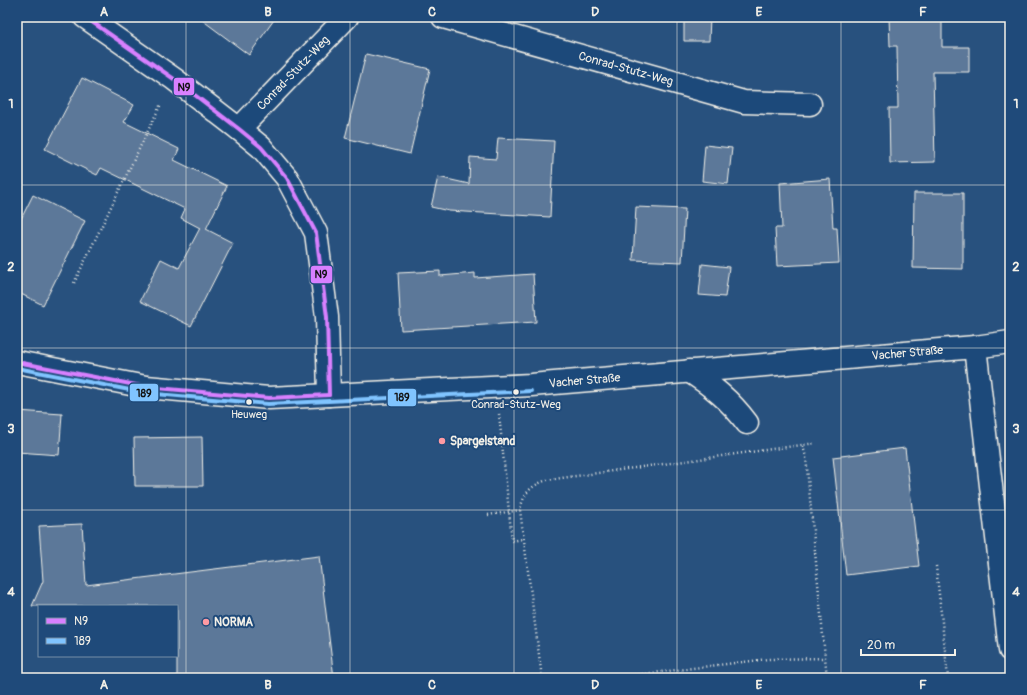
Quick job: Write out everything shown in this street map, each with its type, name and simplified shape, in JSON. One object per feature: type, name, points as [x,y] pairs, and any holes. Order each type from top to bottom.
[{"type":"street","points":[[85,17],[174,79],[239,129],[261,147],[287,178],[316,233],[327,317],[329,395]]},
{"type":"street","name":"Conrad-Stutz-Weg","points":[[239,129],[347,17]]},
{"type":"street","name":"Conrad-Stutz-Weg","points":[[443,17],[744,102],[810,104]]},
{"type":"street","name":"Vacher Straße","points":[[17,362],[146,387],[269,398],[531,384],[975,347],[1010,342]]},
{"type":"street","points":[[975,347],[1010,650]]},
{"type":"street","points":[[689,371],[714,387],[734,406],[747,422]]},
{"type":"path","points":[[74,284],[174,79]]},
{"type":"path","points":[[499,413],[512,541],[524,539]]},
{"type":"path","points":[[542,678],[520,510],[522,500],[531,487],[547,480],[803,446],[816,443]]},
{"type":"path","points":[[803,446],[806,457],[827,678]]},
{"type":"path","points":[[488,515],[520,510]]},
{"type":"path","points":[[936,566],[948,678]]},
{"type":"path","points":[[610,678],[768,659],[825,658]]},
{"type":"building","points":[[198,17],[276,17],[249,55]]},
{"type":"building","points":[[684,17],[710,17],[709,41],[684,41]]},
{"type":"building","points":[[889,17],[942,17],[942,47],[969,47],[969,72],[933,72],[935,162],[890,163],[889,108],[898,108],[897,46],[890,46]]},
{"type":"building","points":[[366,54],[430,69],[410,154],[345,138]]},
{"type":"building","points":[[82,78],[134,105],[124,122],[179,149],[174,160],[227,186],[206,229],[233,243],[191,326],[140,301],[161,259],[179,268],[200,228],[181,218],[185,209],[101,168],[97,175],[45,149]]},
{"type":"building","points":[[498,138],[554,141],[550,217],[449,211],[431,207],[438,177],[469,184],[470,157],[496,159]]},
{"type":"building","points":[[705,145],[732,148],[728,184],[702,181]]},
{"type":"building","points":[[830,179],[833,228],[837,228],[839,263],[777,266],[775,228],[782,228],[780,183]]},
{"type":"building","points":[[914,193],[963,193],[963,269],[913,268]]},
{"type":"building","points":[[33,195],[85,221],[43,305],[17,292],[17,227]]},
{"type":"building","points":[[636,207],[685,209],[682,262],[633,260]]},
{"type":"building","points":[[702,264],[729,267],[725,297],[699,295]]},
{"type":"building","points":[[440,271],[440,276],[475,273],[475,278],[533,274],[536,322],[401,330],[398,273]]},
{"type":"building","points":[[17,411],[62,414],[59,455],[17,452]]},
{"type":"building","points":[[202,437],[203,486],[135,486],[134,438]]},
{"type":"building","points":[[905,448],[919,566],[846,575],[833,457]]},
{"type":"building","points":[[82,524],[86,585],[319,556],[334,678],[177,678],[178,605],[32,606],[43,581],[39,526]]},
{"type":"transit line","name":"N9","points":[[85,17],[174,79],[239,129],[261,147],[287,178],[316,233],[327,317],[329,395]]},
{"type":"transit line","name":"N9","points":[[17,362],[146,387],[269,398],[329,395]]},
{"type":"transit line","name":"189","points":[[17,368],[145,393],[268,404],[531,391]]},
{"type":"place","name":"Conrad-Stutz-Weg","points":[[516,392]]},
{"type":"place","name":"Heuweg","points":[[249,402]]},
{"type":"place","name":"Spargelstand","points":[[442,441]]},
{"type":"place","name":"NORMA","points":[[206,622]]}]
